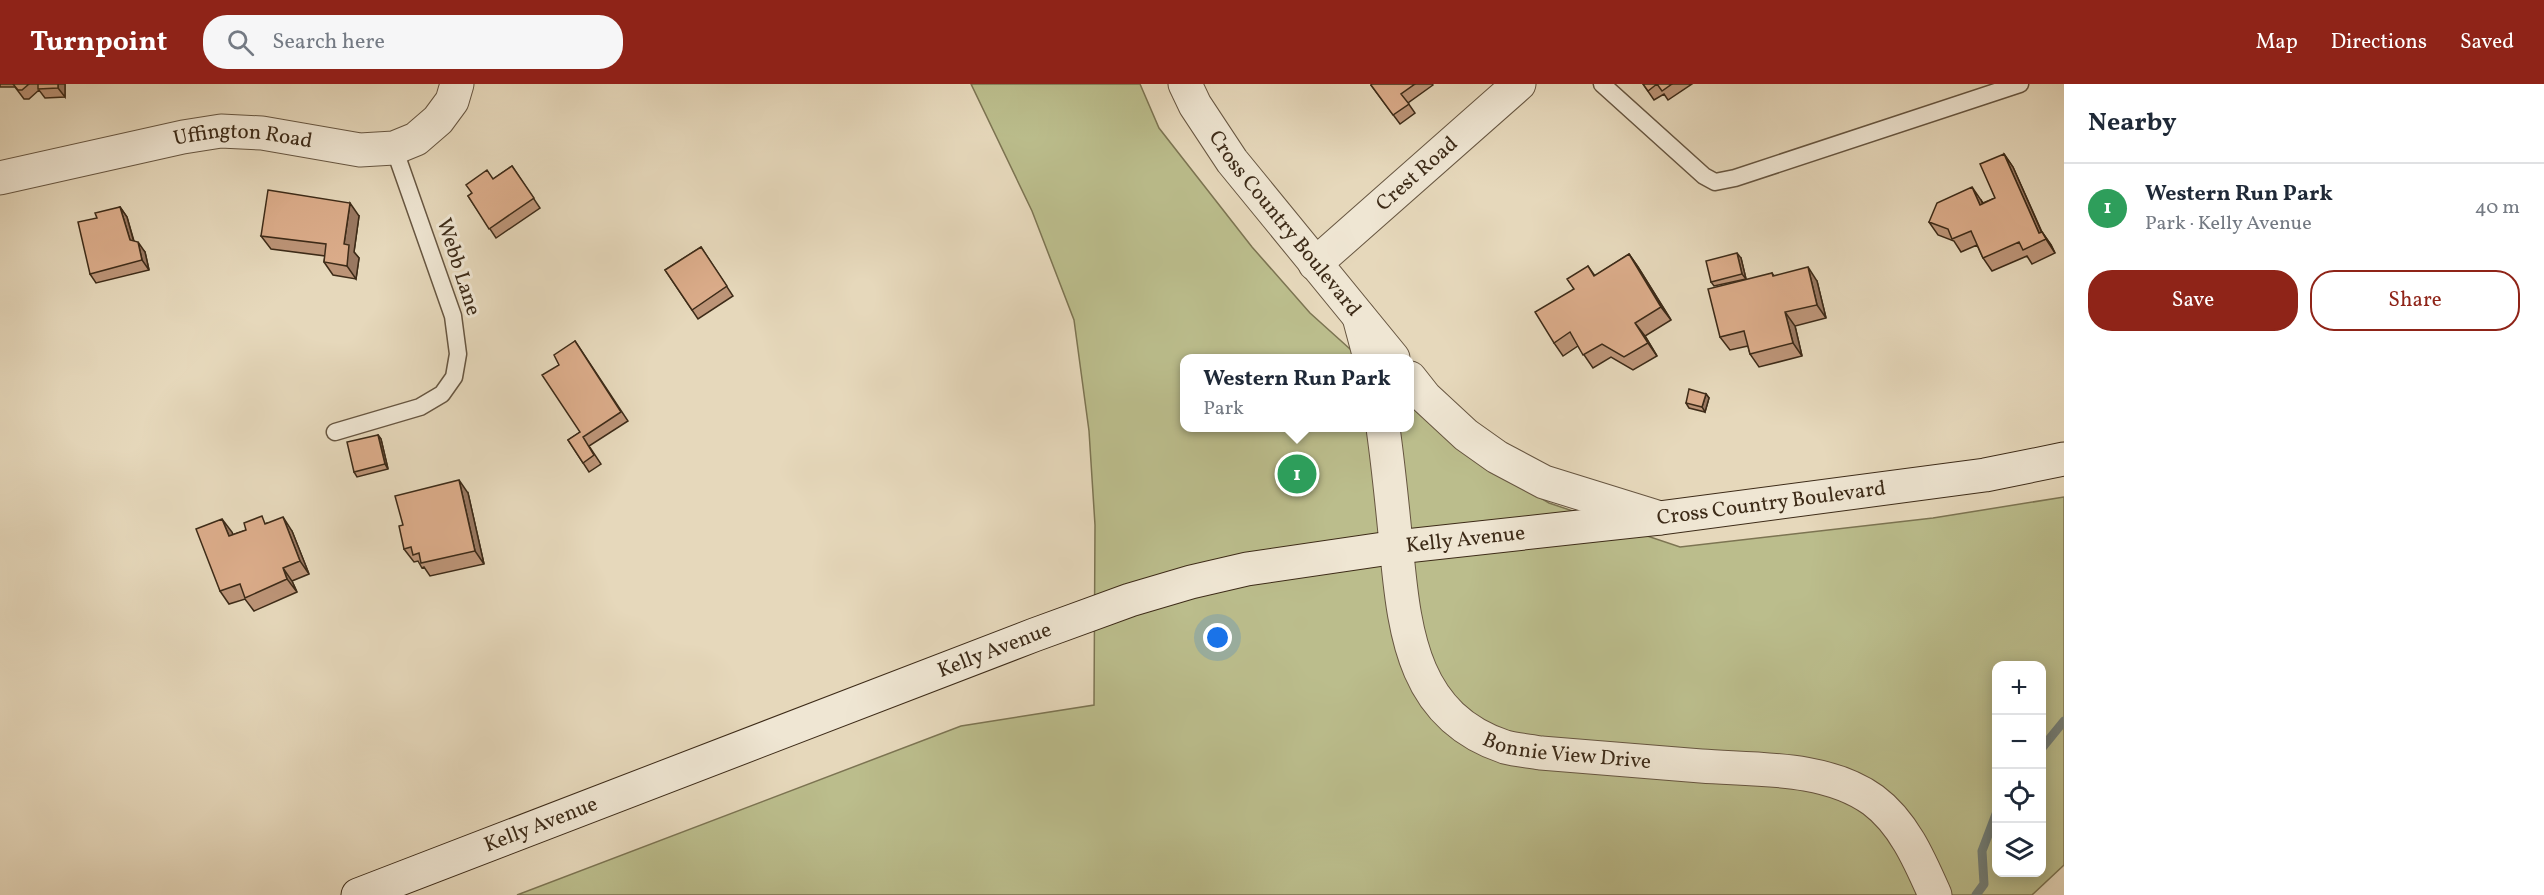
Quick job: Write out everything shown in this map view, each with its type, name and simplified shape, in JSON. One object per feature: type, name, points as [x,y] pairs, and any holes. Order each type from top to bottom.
[{"type":"street","name":"Uffington Road","points":[[0,178],[183,137],[221,131],[262,133],[360,150],[394,148],[416,139],[438,120],[453,101],[457,84]]},
{"type":"street","name":"Cross Country Boulevard","points":[[1185,84],[1195,105],[1232,161],[1390,354]]},
{"type":"street","name":"Crest Road","points":[[1316,264],[1519,84]]},
{"type":"street","points":[[1359,317],[1369,354]]},
{"type":"street","name":"Cross Country Boulevard","points":[[1414,383],[1425,397],[1466,435],[1497,457],[1544,482],[1660,518],[1985,476],[2064,459]]},
{"type":"street","name":"Bonnie View Drive","points":[[1383,432],[1407,634],[1417,668],[1431,695],[1451,715],[1476,734],[1506,747],[1541,753],[1795,774],[1843,784],[1874,801],[1899,827],[1919,859],[1935,895]]},
{"type":"street","name":"Kelly Avenue","points":[[358,895],[1023,639],[1130,600],[1191,582],[1247,569],[1397,548],[1660,518]]},
{"type":"lane","points":[[1602,84],[1704,176],[1715,182],[1735,178],[2020,84]]},
{"type":"lane","name":"Webb Lane","points":[[335,432],[420,407],[442,394],[454,377],[458,354],[453,316],[394,148]]},
{"type":"green space","points":[[971,84],[1140,84],[1159,128],[1252,247],[1310,313],[1356,354],[1180,354],[1180,432],[1414,432],[1414,407],[1463,452],[1549,503],[1680,547],[1933,518],[2064,497],[2064,865],[2032,895],[517,895],[961,726],[1094,705],[1095,525],[1089,431],[1074,320],[1032,211]]},
{"type":"building","points":[[13,84],[29,84],[22,90],[18,90]]},
{"type":"building","points":[[38,84],[58,84],[58,88],[38,89]]},
{"type":"building","points":[[1372,84],[1415,84],[1401,94],[1409,104],[1393,115]]},
{"type":"building","points":[[1643,84],[1657,84],[1648,91]]},
{"type":"building","points":[[1657,84],[1672,84],[1662,91]]},
{"type":"building","points":[[2004,154],[2039,233],[2042,232],[2046,239],[2023,250],[2019,242],[1983,258],[1971,231],[1952,239],[1948,229],[1929,222],[1937,203],[1972,187],[1980,205],[1995,198],[1980,164]]},
{"type":"building","points":[[512,166],[534,198],[489,229],[468,196],[472,193],[466,185],[487,170],[493,179]]},
{"type":"building","points":[[268,190],[350,203],[344,244],[349,245],[347,266],[324,262],[326,244],[261,236]]},
{"type":"building","points":[[120,207],[130,240],[138,242],[142,260],[90,274],[78,222],[97,218],[95,213]]},
{"type":"building","points":[[701,247],[727,286],[692,310],[665,270]]},
{"type":"building","points":[[1737,253],[1742,274],[1711,282],[1706,261]]},
{"type":"building","points":[[1629,254],[1661,307],[1635,323],[1648,343],[1624,357],[1602,344],[1583,355],[1570,332],[1554,343],[1535,312],[1574,289],[1567,279],[1588,266],[1594,276]]},
{"type":"building","points":[[1808,267],[1817,305],[1785,312],[1793,343],[1750,354],[1744,331],[1720,337],[1708,289],[1772,273],[1773,276]]},
{"type":"building","points":[[575,341],[621,412],[583,437],[594,455],[583,463],[568,440],[580,432],[542,375],[559,365],[554,355]]},
{"type":"building","points":[[1689,389],[1706,394],[1702,407],[1686,403]]},
{"type":"building","points":[[378,435],[385,464],[354,472],[347,442]]},
{"type":"building","points":[[459,480],[475,551],[421,563],[419,553],[413,555],[411,547],[404,549],[399,526],[403,525],[395,496]]},
{"type":"building","points":[[262,516],[265,524],[283,517],[300,561],[283,568],[287,579],[245,598],[240,584],[220,591],[196,529],[222,519],[229,536],[246,530],[244,523]]},
{"type":"waterway","points":[[2046,743],[2064,721]]},
{"type":"waterway","points":[[1976,895],[1984,884],[1982,851],[1993,823]]},
{"type":"place","name":"Western Run Park","points":[[1297,474]]}]
